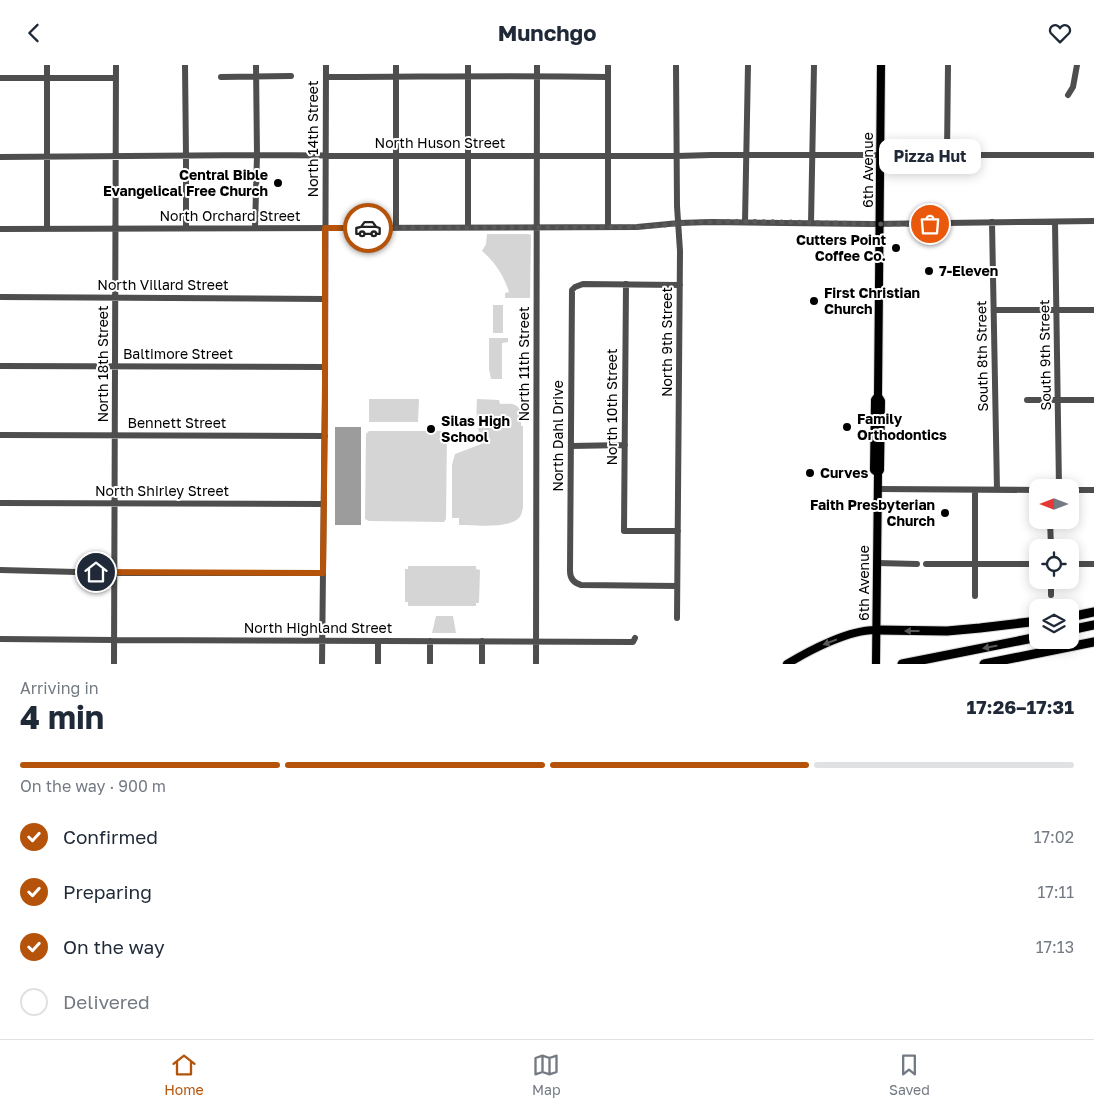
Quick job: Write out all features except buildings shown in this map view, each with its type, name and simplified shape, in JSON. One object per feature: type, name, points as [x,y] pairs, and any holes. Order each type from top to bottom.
[{"type":"highway","points":[[1079,615],[1094,612]]},
{"type":"highway","points":[[877,630],[947,631],[1029,622]]},
{"type":"highway","points":[[1079,628],[1094,625]]},
{"type":"highway","points":[[902,664],[1029,639]]},
{"type":"highway","points":[[984,664],[1094,642]]},
{"type":"main road","name":"6th Avenue","points":[[876,664],[878,473],[874,470],[874,432],[875,400],[878,396],[881,65]]},
{"type":"main road","points":[[786,664],[809,650],[841,638],[869,630],[877,630]]},
{"type":"street","points":[[47,65],[47,229]]},
{"type":"street","name":"North 18th Street","points":[[114,664],[116,65]]},
{"type":"street","points":[[185,65],[182,77],[186,156],[186,228]]},
{"type":"street","points":[[255,228],[257,155],[256,65]]},
{"type":"street","name":"North 14th Street","points":[[322,664],[326,65]]},
{"type":"street","points":[[396,65],[396,228]]},
{"type":"street","points":[[468,65],[468,227]]},
{"type":"street","name":"North 11th Street","points":[[536,664],[537,65]]},
{"type":"street","points":[[608,65],[608,227]]},
{"type":"street","name":"North 9th Street","points":[[676,65],[677,206],[680,285],[677,618]]},
{"type":"street","points":[[745,222],[748,65]]},
{"type":"street","points":[[811,223],[814,65]]},
{"type":"street","points":[[947,154],[948,65]]},
{"type":"street","points":[[1068,95],[1073,87],[1077,65]]},
{"type":"street","points":[[221,77],[291,76]]},
{"type":"street","points":[[326,77],[608,77]]},
{"type":"street","points":[[0,78],[116,78]]},
{"type":"street","name":"North Huson Street","points":[[0,157],[257,155],[1094,155]]},
{"type":"street","name":"North Orchard Street","points":[[0,229],[637,227],[679,223],[745,222],[880,224],[1094,221]]},
{"type":"street","name":"South 8th Street","points":[[992,222],[997,490]]},
{"type":"street","name":"South 9th Street","points":[[1055,222],[1059,479]]},
{"type":"street","name":"North Dahl Drive","points":[[626,284],[583,284],[572,290],[571,579],[576,583],[586,585],[677,585]]},
{"type":"street","points":[[626,284],[680,285]]},
{"type":"street","name":"North 10th Street","points":[[626,284],[624,531],[678,531]]},
{"type":"street","name":"North Villard Street","points":[[0,297],[325,299]]},
{"type":"street","points":[[994,310],[1094,310]]},
{"type":"street","name":"Baltimore Street","points":[[0,366],[325,367]]},
{"type":"street","points":[[1027,400],[1094,400]]},
{"type":"street","name":"Bennett Street","points":[[0,435],[325,436]]},
{"type":"street","points":[[571,446],[625,445]]},
{"type":"street","points":[[878,489],[1029,490]]},
{"type":"street","points":[[975,490],[975,595]]},
{"type":"street","points":[[1079,490],[1094,490]]},
{"type":"street","name":"North Shirley Street","points":[[0,503],[324,504]]},
{"type":"street","points":[[877,563],[917,564]]},
{"type":"street","points":[[926,564],[1029,564]]},
{"type":"street","points":[[1079,564],[1094,564]]},
{"type":"street","points":[[0,570],[115,573],[323,573]]},
{"type":"street","points":[[1051,589],[1051,595]]},
{"type":"street","name":"North Highland Street","points":[[0,639],[114,641],[633,641],[635,638]]},
{"type":"street","points":[[378,641],[378,664]]},
{"type":"street","points":[[430,641],[430,664]]},
{"type":"street","points":[[482,641],[482,664]]},
{"type":"shaded area","points":[[487,234],[531,235],[530,298],[505,298],[505,293],[509,292],[504,280],[495,265],[482,251],[486,244]]},
{"type":"shaded area","points":[[493,305],[503,305],[503,333],[493,333]]},
{"type":"shaded area","points":[[489,338],[508,338],[508,342],[502,343],[502,379],[491,379],[489,369]]},
{"type":"shaded area","points":[[369,399],[419,399],[418,422],[369,422]]},
{"type":"shaded area","points":[[477,399],[499,400],[500,404],[515,405],[521,412],[521,426],[523,426],[523,507],[519,518],[507,524],[490,526],[459,525],[459,518],[452,518],[452,465],[455,454],[484,443],[478,427]]},
{"type":"shaded area","points":[[335,427],[361,427],[361,525],[335,525]]},
{"type":"shaded area","points":[[369,431],[444,431],[447,434],[446,519],[444,522],[369,521],[365,519],[366,434]]},
{"type":"shaded area","points":[[408,566],[476,566],[476,569],[480,570],[479,603],[476,603],[476,606],[408,606],[408,602],[405,602],[405,569],[408,569]]},
{"type":"shaded area","points":[[436,616],[453,616],[456,633],[432,633]]},
{"type":"way so far","points":[[368,228],[637,227],[711,222],[930,224]]},
{"type":"place","name":"Central Bible Evangelical Free Church","points":[[278,183]]},
{"type":"place","name":"Pizza Hut","points":[[930,224]]},
{"type":"place","name":"Cutters Point Coffee Co.","points":[[896,248]]},
{"type":"place","name":"7-Eleven","points":[[929,271]]},
{"type":"place","name":"First Christian Church","points":[[814,301]]},
{"type":"place","name":"Family Orthodontics","points":[[847,427]]},
{"type":"place","name":"Silas High School","points":[[431,429]]},
{"type":"place","name":"Curves","points":[[810,473]]},
{"type":"place","name":"Faith Presbyterian Church","points":[[945,513]]},
{"type":"route","points":[[96,572],[323,573],[325,228],[368,228]]}]
